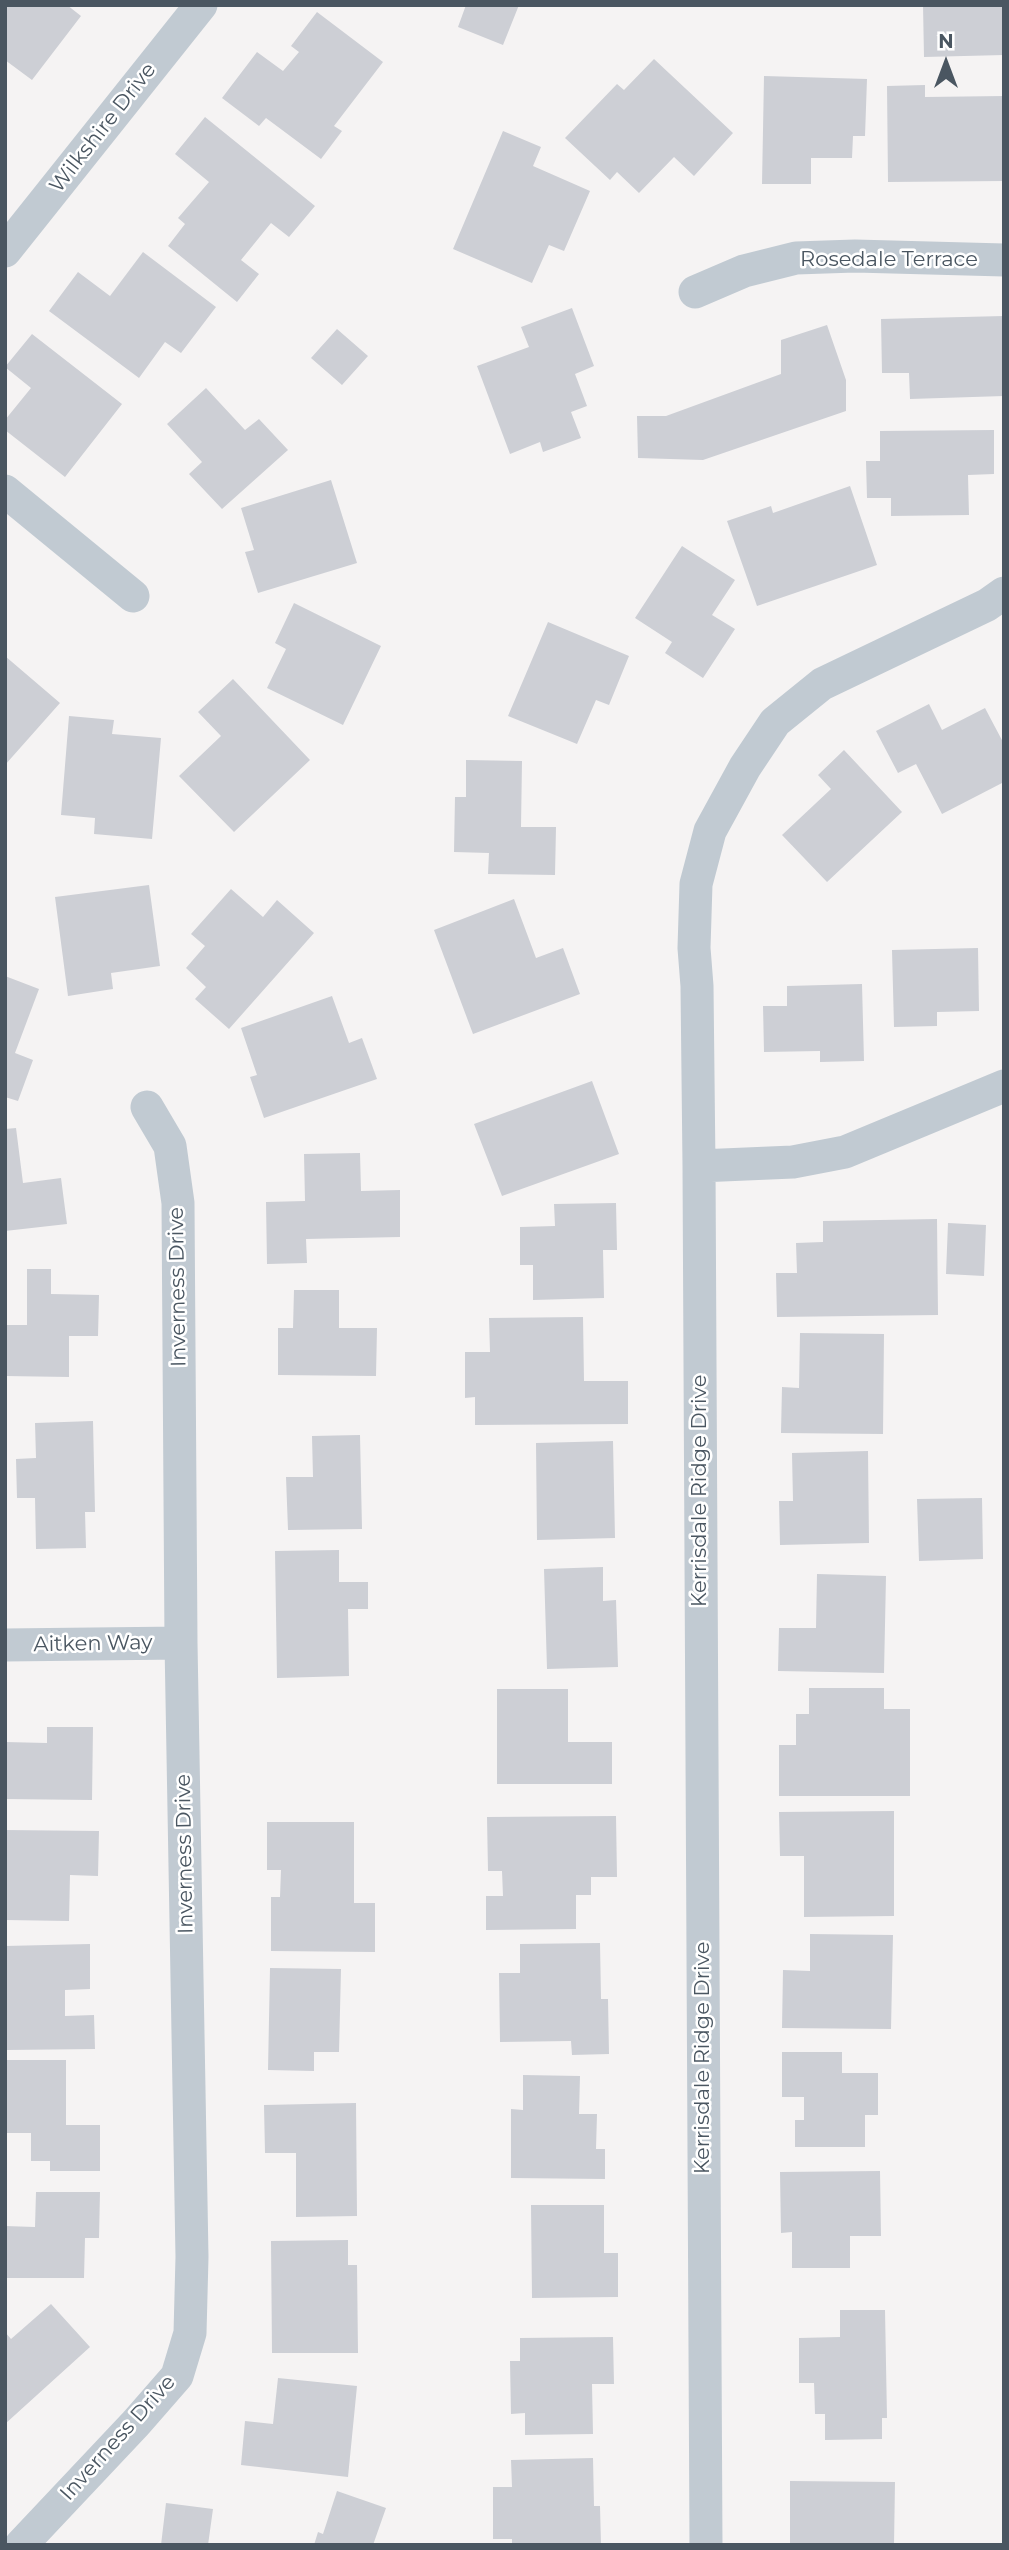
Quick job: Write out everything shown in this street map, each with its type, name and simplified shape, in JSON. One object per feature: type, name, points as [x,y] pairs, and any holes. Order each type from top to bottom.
[{"type":"street","name":"Wilkshire Drive","points":[[5,251],[201,5]]},
{"type":"street","name":"Rosedale Terrace","points":[[695,292],[744,271],[796,258],[855,256],[1004,260]]},
{"type":"street","points":[[5,491],[133,596]]},
{"type":"street","name":"Kerrisdale Ridge Drive","points":[[706,2545],[699,1166],[694,935],[696,884],[709,831],[745,767],[775,722],[822,684],[987,605],[1004,593]]},
{"type":"street","points":[[699,1166],[793,1162],[845,1152],[1004,1086]]},
{"type":"street","name":"Inverness Drive","points":[[21,2545],[177,2376],[190,2333],[192,2257],[181,1643],[178,1203],[170,1146],[147,1107]]},
{"type":"street","name":"Aitken Way","points":[[5,1645],[181,1643]]},
{"type":"building","points":[[5,5],[67,5],[81,16],[32,80],[5,60]]},
{"type":"building","points":[[466,5],[519,5],[503,45],[458,27]]},
{"type":"building","points":[[923,5],[1004,5],[1004,55],[924,57]]},
{"type":"building","points":[[317,12],[383,62],[334,126],[342,131],[321,159],[266,118],[259,126],[222,98],[257,52],[283,71],[299,52],[291,46]]},
{"type":"building","points":[[654,59],[733,133],[694,176],[674,157],[639,193],[617,172],[610,180],[565,138],[617,84],[624,90]]},
{"type":"building","points":[[764,76],[867,79],[865,136],[853,136],[852,158],[811,158],[811,184],[762,184]]},
{"type":"building","points":[[925,85],[925,97],[1004,96],[1004,181],[888,182],[887,86]]},
{"type":"building","points":[[205,117],[315,206],[289,237],[271,223],[241,260],[259,274],[237,302],[168,246],[185,224],[178,218],[209,182],[175,154]]},
{"type":"building","points":[[503,131],[541,147],[533,166],[590,191],[564,251],[549,245],[532,283],[453,249]]},
{"type":"building","points":[[143,252],[216,307],[181,353],[165,342],[139,378],[49,311],[78,272],[110,296]]},
{"type":"building","points":[[572,308],[594,366],[575,374],[587,406],[571,412],[581,438],[543,452],[540,442],[510,454],[477,366],[529,347],[521,327]]},
{"type":"building","points":[[1004,316],[1004,396],[910,399],[909,373],[882,373],[881,319]]},
{"type":"building","points":[[827,325],[846,380],[846,411],[703,460],[638,458],[637,416],[666,416],[781,374],[781,340]]},
{"type":"building","points":[[337,329],[368,356],[342,385],[311,358]]},
{"type":"building","points":[[32,334],[122,404],[65,477],[5,430],[5,420],[31,388],[5,367]]},
{"type":"building","points":[[206,388],[245,430],[259,419],[288,450],[222,509],[189,474],[202,462],[167,424]]},
{"type":"building","points":[[994,430],[994,474],[968,475],[969,515],[891,516],[891,498],[867,498],[866,461],[880,461],[880,431]]},
{"type":"building","points":[[331,480],[357,563],[258,593],[245,552],[254,550],[241,508]]},
{"type":"building","points":[[850,486],[877,565],[757,606],[727,521],[771,506],[773,513]]},
{"type":"building","points":[[682,546],[735,580],[712,615],[735,629],[703,678],[665,653],[672,642],[635,618]]},
{"type":"building","points":[[294,603],[381,646],[343,725],[267,688],[286,649],[275,643]]},
{"type":"building","points":[[548,622],[629,656],[609,705],[596,700],[577,744],[508,716]]},
{"type":"building","points":[[5,656],[60,703],[5,765]]},
{"type":"building","points":[[233,679],[310,760],[234,832],[179,776],[221,736],[198,712]]},
{"type":"building","points":[[929,704],[942,730],[985,708],[1004,744],[1004,782],[942,814],[916,764],[898,773],[876,731]]},
{"type":"building","points":[[69,716],[114,720],[112,734],[161,738],[152,839],[94,834],[95,818],[61,815]]},
{"type":"building","points":[[844,750],[902,812],[827,882],[782,835],[831,789],[818,775]]},
{"type":"building","points":[[466,760],[522,761],[521,827],[556,827],[555,875],[488,874],[489,853],[454,852],[455,797],[466,797]]},
{"type":"building","points":[[149,885],[160,966],[111,973],[113,989],[68,996],[55,897]]},
{"type":"building","points":[[231,889],[263,917],[277,900],[314,933],[229,1029],[195,999],[206,987],[186,968],[205,946],[191,934]]},
{"type":"building","points":[[514,899],[536,958],[563,948],[580,994],[473,1034],[434,930]]},
{"type":"building","points":[[978,948],[979,1011],[937,1012],[937,1026],[894,1027],[892,950]]},
{"type":"building","points":[[5,976],[39,989],[15,1053],[33,1060],[18,1101],[5,1097]]},
{"type":"building","points":[[862,984],[864,1061],[820,1062],[820,1051],[764,1052],[763,1006],[787,1006],[787,986]]},
{"type":"building","points":[[332,996],[349,1043],[362,1038],[377,1079],[264,1118],[250,1077],[257,1075],[241,1028]]},
{"type":"building","points":[[592,1081],[619,1154],[502,1196],[474,1124]]},
{"type":"building","points":[[16,1128],[23,1183],[61,1178],[67,1224],[5,1231],[5,1129]]},
{"type":"building","points":[[360,1153],[361,1191],[400,1190],[400,1237],[306,1239],[307,1263],[267,1264],[266,1202],[305,1201],[304,1154]]},
{"type":"building","points":[[616,1203],[617,1250],[603,1250],[604,1298],[533,1300],[533,1265],[520,1265],[520,1227],[555,1226],[554,1204]]},
{"type":"building","points":[[937,1219],[938,1315],[777,1317],[776,1273],[797,1273],[796,1243],[823,1242],[823,1221]]},
{"type":"building","points":[[948,1223],[986,1225],[984,1276],[946,1274]]},
{"type":"building","points":[[27,1269],[51,1269],[51,1294],[99,1295],[98,1336],[69,1336],[69,1377],[5,1376],[5,1325],[27,1325]]},
{"type":"building","points":[[294,1290],[339,1290],[339,1328],[377,1328],[376,1376],[278,1375],[278,1328],[293,1328]]},
{"type":"building","points":[[583,1317],[584,1381],[628,1381],[628,1424],[475,1425],[475,1397],[465,1398],[465,1352],[490,1352],[489,1318]]},
{"type":"building","points":[[800,1333],[884,1334],[883,1434],[781,1433],[782,1387],[799,1388]]},
{"type":"building","points":[[93,1421],[95,1512],[85,1512],[86,1548],[36,1549],[35,1498],[17,1498],[16,1459],[36,1458],[35,1423]]},
{"type":"building","points":[[360,1435],[362,1529],[288,1530],[286,1477],[313,1477],[312,1436]]},
{"type":"building","points":[[613,1441],[615,1538],[537,1540],[536,1443]]},
{"type":"building","points":[[868,1451],[869,1543],[780,1545],[779,1501],[793,1501],[792,1453]]},
{"type":"building","points":[[982,1498],[983,1559],[919,1561],[917,1499]]},
{"type":"building","points":[[339,1550],[339,1582],[368,1582],[368,1609],[348,1609],[349,1676],[277,1678],[275,1551]]},
{"type":"building","points":[[603,1567],[603,1601],[616,1600],[618,1667],[547,1669],[544,1569]]},
{"type":"building","points":[[817,1574],[886,1576],[884,1673],[778,1671],[779,1628],[816,1628]]},
{"type":"building","points":[[809,1688],[884,1688],[884,1709],[910,1709],[910,1796],[779,1796],[779,1745],[796,1745],[796,1714],[809,1714]]},
{"type":"building","points":[[497,1689],[568,1689],[568,1742],[612,1742],[612,1784],[497,1784]]},
{"type":"building","points":[[47,1727],[93,1727],[92,1800],[5,1799],[5,1742],[47,1743]]},
{"type":"building","points":[[894,1811],[894,1916],[804,1917],[804,1856],[780,1856],[779,1812]]},
{"type":"building","points":[[616,1816],[617,1877],[591,1877],[591,1895],[576,1895],[576,1929],[486,1930],[486,1896],[503,1896],[502,1871],[488,1871],[487,1817]]},
{"type":"building","points":[[267,1822],[354,1822],[354,1903],[375,1903],[375,1952],[271,1951],[271,1897],[280,1897],[281,1870],[267,1870]]},
{"type":"building","points":[[5,1830],[99,1831],[98,1876],[70,1875],[69,1921],[5,1920]]},
{"type":"building","points":[[810,1934],[893,1935],[891,2029],[782,2028],[783,1970],[810,1971]]},
{"type":"building","points":[[600,1943],[601,1999],[608,1999],[609,2054],[572,2055],[571,2041],[500,2042],[499,1973],[520,1973],[520,1944]]},
{"type":"building","points":[[90,1944],[90,1989],[65,1990],[65,2016],[94,2015],[95,2049],[7,2050],[5,1946]]},
{"type":"building","points":[[270,1968],[341,1969],[339,2052],[314,2052],[314,2071],[268,2070]]},
{"type":"building","points":[[782,2052],[842,2052],[842,2073],[878,2073],[878,2115],[865,2115],[865,2147],[795,2147],[795,2120],[804,2120],[804,2097],[782,2097]]},
{"type":"building","points":[[5,2060],[66,2060],[66,2125],[100,2125],[100,2171],[50,2171],[50,2161],[31,2161],[31,2133],[5,2133]]},
{"type":"building","points":[[523,2075],[580,2076],[579,2114],[597,2114],[596,2149],[605,2149],[605,2179],[511,2178],[511,2109],[523,2110]]},
{"type":"building","points":[[356,2103],[357,2216],[296,2217],[296,2153],[265,2153],[264,2105]]},
{"type":"building","points":[[880,2171],[881,2236],[850,2236],[850,2268],[792,2268],[792,2232],[781,2233],[780,2172]]},
{"type":"building","points":[[36,2192],[100,2192],[99,2238],[85,2238],[84,2278],[5,2278],[5,2226],[35,2227]]},
{"type":"building","points":[[531,2205],[604,2205],[604,2253],[618,2253],[618,2297],[532,2298]]},
{"type":"building","points":[[348,2240],[348,2265],[357,2265],[358,2353],[272,2353],[271,2241]]},
{"type":"building","points":[[51,2304],[90,2347],[5,2424],[5,2332],[11,2339]]},
{"type":"building","points":[[840,2310],[885,2310],[887,2418],[882,2418],[882,2439],[825,2440],[825,2414],[815,2414],[814,2383],[799,2383],[799,2338],[840,2337]]},
{"type":"building","points":[[613,2337],[614,2384],[592,2384],[593,2434],[525,2435],[525,2413],[511,2414],[510,2361],[520,2361],[520,2338]]},
{"type":"building","points":[[278,2378],[357,2386],[348,2477],[241,2465],[245,2421],[273,2424]]},
{"type":"building","points":[[593,2458],[594,2506],[600,2506],[601,2545],[512,2545],[512,2539],[493,2539],[493,2487],[512,2487],[511,2460]]},
{"type":"building","points":[[790,2481],[895,2482],[894,2545],[790,2545]]},
{"type":"building","points":[[337,2491],[386,2508],[373,2545],[314,2545],[318,2532],[323,2534]]},
{"type":"building","points":[[166,2503],[213,2509],[208,2545],[161,2545]]}]
